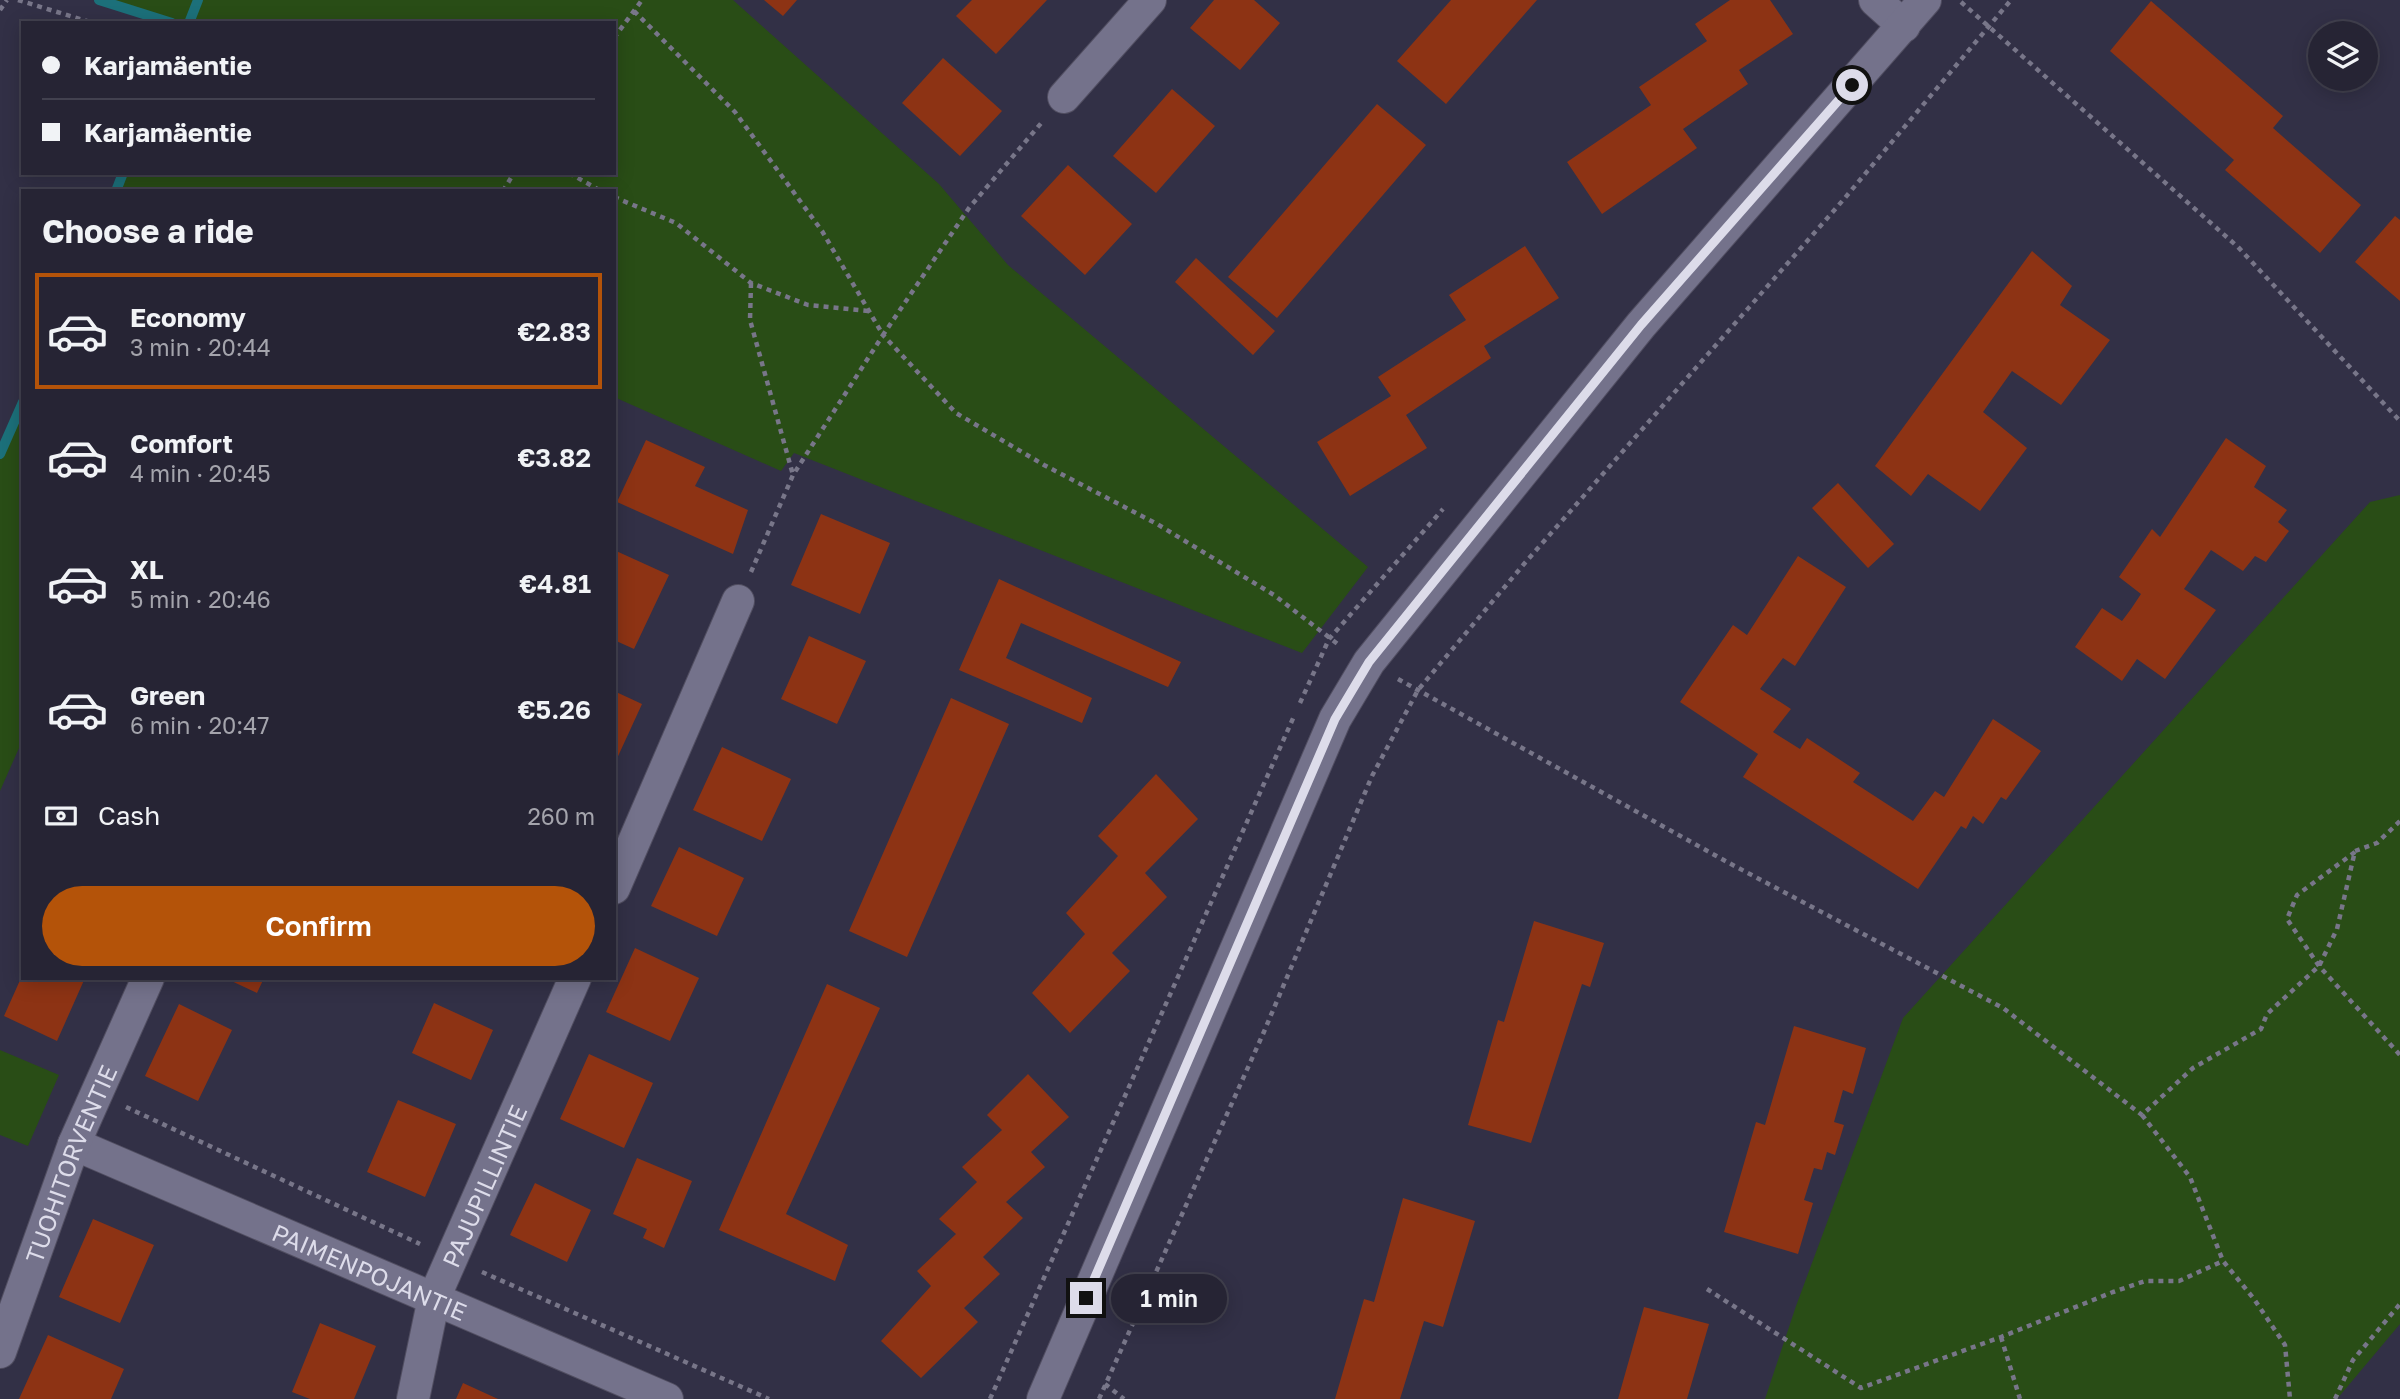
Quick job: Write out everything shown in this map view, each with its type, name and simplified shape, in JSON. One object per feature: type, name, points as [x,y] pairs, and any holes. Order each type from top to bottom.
[{"type":"street","points":[[1063,97],[1150,0]]},
{"type":"street","points":[[1875,0],[1904,26]]},
{"type":"street","points":[[1043,1399],[1335,719],[1369,662],[1641,325],[1925,0]]},
{"type":"street","points":[[616,883],[737,601]]},
{"type":"street","name":"TUOHITORVENTIE","points":[[0,1352],[75,1144],[147,980]]},
{"type":"street","name":"PAJUPILLINTIE","points":[[413,1399],[434,1298],[574,980]]},
{"type":"street","name":"PAIMENPOJANTIE","points":[[75,1144],[667,1399]]},
{"type":"path","points":[[0,10],[7,0]]},
{"type":"path","points":[[18,0],[86,21]]},
{"type":"path","points":[[616,35],[642,0]]},
{"type":"path","points":[[1959,0],[2238,247],[2400,421]]},
{"type":"path","points":[[1099,1399],[1263,1034],[1373,776],[1418,690],[1524,564],[1844,199],[2011,0]]},
{"type":"path","points":[[634,11],[735,112],[822,231],[883,335],[956,413],[1044,465],[1157,524],[1274,594],[1329,639],[990,1399]]},
{"type":"path","points":[[737,601],[793,475],[883,335],[969,208],[1063,97]]},
{"type":"path","points":[[573,175],[597,189]]},
{"type":"path","points":[[616,198],[676,223],[751,283],[808,305],[869,311]]},
{"type":"path","points":[[751,283],[750,320],[793,475]]},
{"type":"path","points":[[1418,690],[1729,863],[2003,1008],[2142,1115],[2190,1177],[2223,1261],[2254,1298],[2285,1345],[2290,1399]]},
{"type":"path","points":[[2400,821],[2377,842],[2355,851],[2297,895],[2287,919],[2319,966],[2400,1055]]},
{"type":"path","points":[[2142,1115],[2193,1068],[2261,1029],[2267,1014],[2319,966],[2337,929],[2355,851]]},
{"type":"path","points":[[1707,1289],[1861,1388],[2001,1337],[2113,1292],[2145,1281],[2179,1282],[2223,1261]]},
{"type":"path","points":[[2335,1399],[2353,1360],[2400,1304]]},
{"type":"path","points":[[2001,1337],[2020,1399]]},
{"type":"path","points":[[1105,1384],[1124,1399]]},
{"type":"green space","points":[[99,0],[733,0],[939,184],[1008,265],[1368,567],[1302,653],[794,453],[781,471],[616,398],[616,189],[117,189],[122,175],[616,175],[616,21],[166,21]]},
{"type":"green space","points":[[21,407],[21,744],[0,791],[0,454]]},
{"type":"green space","points":[[2400,495],[2400,1324],[2337,1399],[1765,1399],[1796,1306],[1903,1018],[2370,502]]},
{"type":"green space","points":[[0,1050],[59,1075],[28,1146],[0,1135]]},
{"type":"building","points":[[764,0],[797,0],[783,16]]},
{"type":"building","points":[[972,0],[1047,0],[996,54],[956,16]]},
{"type":"building","points":[[1214,0],[1254,0],[1280,23],[1240,70],[1190,28]]},
{"type":"building","points":[[1451,0],[1537,0],[1446,104],[1397,61]]},
{"type":"building","points":[[1730,0],[1770,0],[1793,34],[1739,70],[1748,84],[1683,129],[1697,148],[1602,214],[1567,162],[1651,105],[1639,87],[1707,41],[1695,24]]},
{"type":"building","points":[[2151,1],[2283,116],[2273,128],[2361,205],[2320,253],[2225,170],[2234,160],[2110,51]]},
{"type":"building","points":[[943,58],[1002,111],[960,156],[902,103]]},
{"type":"building","points":[[1172,89],[1215,126],[1156,193],[1113,156]]},
{"type":"building","points":[[1377,104],[1426,145],[1277,318],[1228,277]]},
{"type":"building","points":[[1068,165],[1132,224],[1085,275],[1021,216]]},
{"type":"building","points":[[2395,216],[2400,220],[2400,301],[2355,262]]},
{"type":"building","points":[[1525,246],[1559,298],[1484,346],[1491,358],[1406,415],[1427,448],[1350,496],[1317,442],[1391,396],[1378,377],[1466,320],[1449,295]]},
{"type":"building","points":[[2032,251],[2072,286],[2060,305],[2110,340],[2061,405],[2012,371],[1983,412],[2027,448],[1980,511],[1928,474],[1911,496],[1875,466]]},
{"type":"building","points":[[1196,258],[1275,331],[1253,355],[1175,282]]},
{"type":"building","points":[[2226,438],[2266,466],[2254,487],[2287,510],[2278,522],[2289,531],[2266,562],[2255,556],[2243,571],[2211,550],[2184,589],[2216,610],[2165,679],[2137,659],[2122,681],[2075,647],[2102,608],[2122,621],[2131,609],[2141,594],[2119,577],[2152,529],[2160,537]]},
{"type":"building","points":[[646,440],[705,467],[695,486],[748,510],[733,554],[617,502]]},
{"type":"building","points":[[1838,483],[1894,544],[1868,568],[1812,508]]},
{"type":"building","points":[[821,514],[890,543],[860,614],[791,585]]},
{"type":"building","points":[[616,551],[669,575],[634,649],[616,641]]},
{"type":"building","points":[[1798,556],[1846,587],[1795,666],[1783,658],[1760,689],[1791,709],[1773,732],[1800,749],[1807,738],[1860,773],[1853,782],[1913,821],[1935,791],[1944,797],[1993,719],[2041,751],[2006,800],[2001,797],[1983,824],[1973,816],[1966,829],[1961,826],[1918,889],[1743,777],[1758,754],[1680,702],[1733,625],[1747,635]]},
{"type":"building","points":[[999,579],[1181,662],[1168,687],[1021,623],[1006,658],[1092,698],[1082,723],[959,670]]},
{"type":"building","points":[[809,636],[866,661],[837,724],[781,699]]},
{"type":"building","points":[[616,692],[642,704],[616,761]]},
{"type":"building","points":[[951,698],[1009,724],[907,957],[849,931]]},
{"type":"building","points":[[722,747],[791,779],[762,841],[693,810]]},
{"type":"building","points":[[1156,774],[1198,819],[1145,873],[1167,897],[1112,953],[1130,971],[1070,1033],[1032,993],[1085,934],[1066,913],[1118,856],[1098,836]]},
{"type":"building","points":[[679,847],[744,878],[717,936],[651,906]]},
{"type":"building","points":[[1534,921],[1604,943],[1590,987],[1582,984],[1531,1143],[1468,1125],[1498,1020],[1504,1022]]},
{"type":"building","points":[[635,948],[699,978],[670,1041],[606,1012]]},
{"type":"building","points":[[21,978],[84,980],[57,1041],[4,1016]]},
{"type":"building","points":[[229,980],[263,980],[257,993]]},
{"type":"building","points":[[827,984],[880,1008],[786,1214],[848,1245],[835,1281],[719,1230]]},
{"type":"building","points":[[434,1003],[493,1030],[471,1080],[412,1053]]},
{"type":"building","points":[[179,1004],[232,1030],[198,1101],[145,1076]]},
{"type":"building","points":[[1794,1026],[1866,1048],[1853,1094],[1843,1090],[1834,1122],[1844,1125],[1835,1155],[1827,1152],[1822,1170],[1814,1168],[1804,1200],[1813,1203],[1798,1254],[1724,1232],[1756,1122],[1765,1125]]},
{"type":"building","points":[[589,1054],[653,1083],[624,1148],[560,1119]]},
{"type":"building","points":[[1028,1074],[1069,1117],[1031,1152],[1045,1167],[1006,1202],[1023,1218],[983,1257],[1000,1274],[964,1308],[978,1322],[921,1378],[881,1341],[931,1286],[917,1271],[956,1234],[939,1219],[977,1182],[962,1167],[1002,1130],[987,1115]]},
{"type":"building","points":[[398,1100],[456,1124],[425,1197],[367,1172]]},
{"type":"building","points":[[637,1158],[692,1181],[664,1248],[643,1238],[647,1229],[613,1214]]},
{"type":"building","points":[[535,1183],[591,1210],[567,1262],[510,1235]]},
{"type":"building","points":[[1403,1198],[1475,1221],[1443,1327],[1424,1321],[1400,1399],[1335,1399],[1364,1299],[1374,1302]]},
{"type":"building","points":[[93,1219],[154,1245],[120,1323],[59,1297]]},
{"type":"building","points":[[1644,1307],[1709,1324],[1687,1399],[1618,1399]]},
{"type":"building","points":[[320,1323],[376,1346],[354,1399],[310,1399],[292,1392]]},
{"type":"building","points":[[48,1335],[124,1369],[111,1399],[19,1399]]},
{"type":"building","points":[[463,1383],[498,1399],[456,1399]]},
{"type":"waterway","points":[[99,0],[166,21]]},
{"type":"waterway","points":[[190,21],[198,0]]},
{"type":"waterway","points":[[117,189],[122,175]]},
{"type":"waterway","points":[[0,454],[21,407]]},
{"type":"route","points":[[1086,1298],[1335,719],[1369,662],[1641,325],[1852,85]]}]
